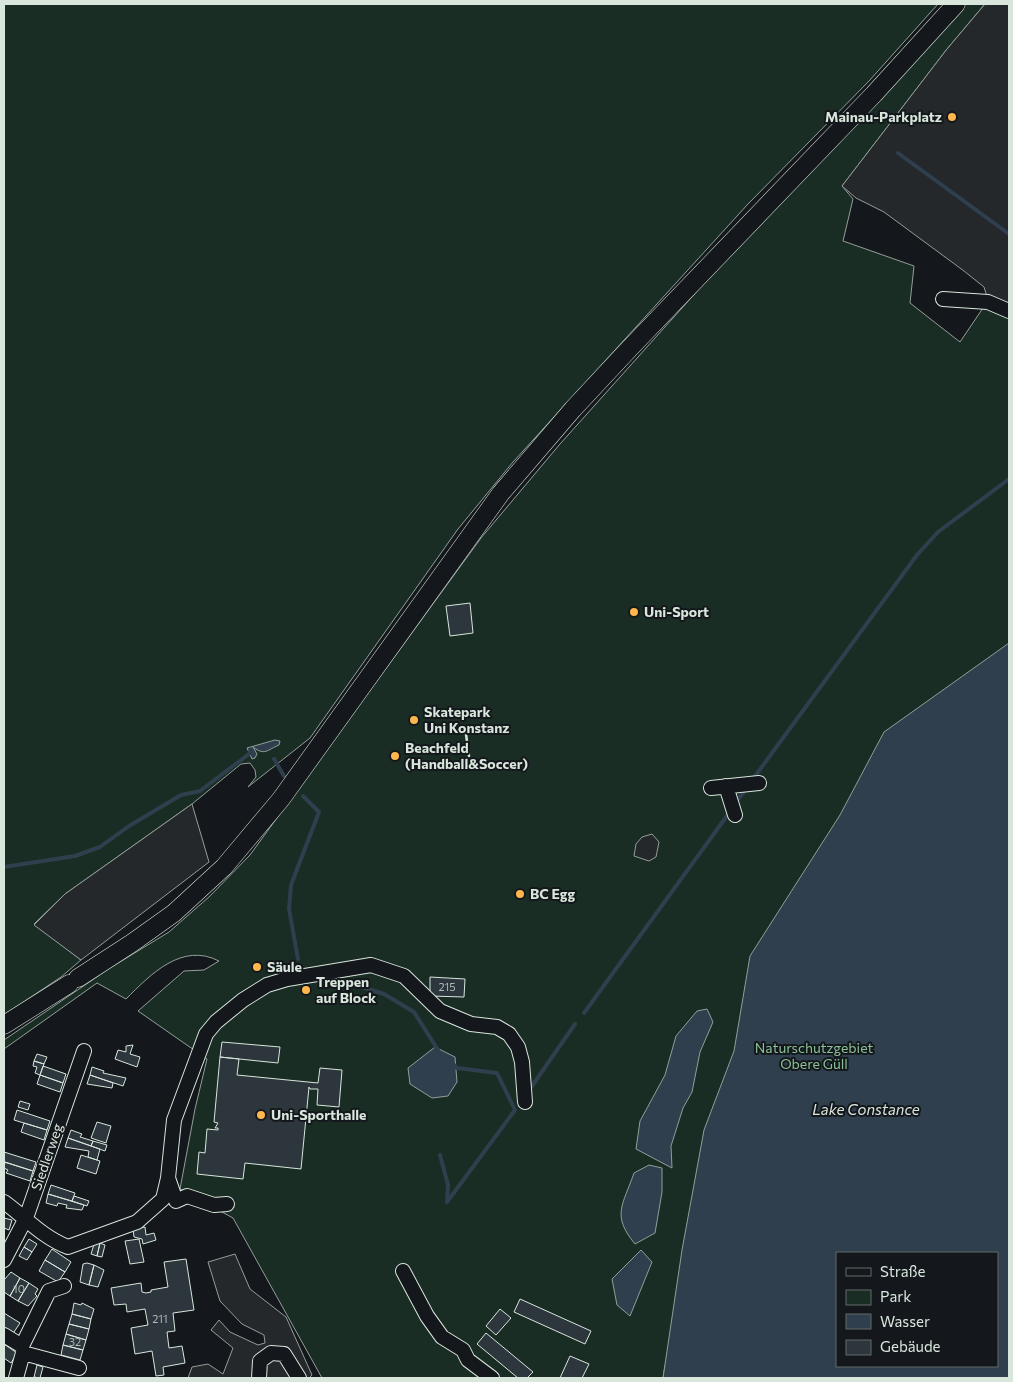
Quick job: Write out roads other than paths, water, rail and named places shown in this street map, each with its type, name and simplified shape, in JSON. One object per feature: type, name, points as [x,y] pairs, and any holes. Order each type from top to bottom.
[{"type":"main road","points":[[4,1025],[132,943],[174,913],[224,867],[281,799],[507,486],[573,409],[874,94],[956,4]]},
{"type":"street","points":[[943,299],[988,302],[1009,311]]},
{"type":"street","points":[[711,788],[759,783]]},
{"type":"street","points":[[726,786],[735,815]]},
{"type":"street","points":[[4,1202],[26,1218],[32,1227],[68,1247],[103,1236],[137,1222],[163,1199],[168,1178],[174,1120],[206,1034],[216,1022],[243,1000],[267,985],[287,979],[371,965],[404,976],[440,1011],[471,1024],[497,1026],[509,1034],[518,1047],[522,1062],[525,1102]]},
{"type":"street","name":"Siedlerweg","points":[[4,1260],[26,1218],[84,1051]]},
{"type":"street","points":[[168,1178],[176,1201],[186,1196],[214,1205],[227,1204]]},
{"type":"street","points":[[403,1271],[426,1316],[442,1337],[463,1350],[468,1360],[492,1378]]},
{"type":"street","points":[[16,1378],[23,1350],[49,1291],[64,1286]]},
{"type":"street","points":[[4,1335],[23,1350],[79,1368]]},
{"type":"street","points":[[260,1378],[260,1361],[271,1353],[284,1354],[299,1378]]},
{"type":"water","name":"Lake Constance","points":[[1009,643],[1009,1378],[663,1378],[682,1250],[704,1130],[734,1051],[750,956],[840,815],[884,732]]},
{"type":"water","points":[[275,740],[280,741],[279,745],[263,752],[253,747],[257,754],[252,759],[247,748]]},
{"type":"water","points":[[707,1009],[713,1022],[700,1052],[692,1092],[683,1108],[671,1146],[672,1168],[636,1149],[640,1121],[665,1075],[676,1036],[697,1011]]},
{"type":"water","points":[[435,1047],[455,1057],[457,1082],[448,1096],[432,1098],[410,1084],[408,1068]]},
{"type":"water","points":[[649,1165],[662,1168],[662,1192],[655,1233],[635,1244],[623,1225],[621,1210],[634,1173]]},
{"type":"water","points":[[641,1250],[652,1262],[630,1316],[617,1305],[612,1279]]},
{"type":"waterway","points":[[898,153],[1009,234]]},
{"type":"waterway","points":[[753,779],[917,555],[938,532],[1009,479]]},
{"type":"waterway","points":[[4,867],[75,856],[100,847],[129,826],[181,795],[200,791],[249,754],[251,750]]},
{"type":"waterway","points":[[274,759],[284,776]]},
{"type":"waterway","points":[[736,802],[746,789]]},
{"type":"waterway","points":[[298,959],[289,909],[291,885],[319,812],[303,796]]},
{"type":"waterway","points":[[584,1013],[729,813]]},
{"type":"waterway","points":[[331,984],[355,985],[384,994],[414,1012],[438,1050]]},
{"type":"waterway","points":[[530,1089],[575,1024]]},
{"type":"waterway","points":[[447,1202],[515,1110],[497,1073],[457,1068],[454,1065]]},
{"type":"waterway","points":[[440,1155],[448,1185],[447,1202]]},
{"type":"place","name":"Mainau-Parkplatz","points":[[952,117]]},
{"type":"place","name":"Uni-Sport","points":[[634,612]]},
{"type":"place","name":"Skatepark Uni Konstanz","points":[[414,720]]},
{"type":"place","name":"Beachfeld (Handball&Soccer)","points":[[395,756]]},
{"type":"place","name":"BC Egg","points":[[520,894]]},
{"type":"place","name":"Säule","points":[[257,967]]},
{"type":"place","name":"Treppen auf Block","points":[[306,990]]},
{"type":"place","name":"Uni-Sporthalle","points":[[261,1115]]},
{"type":"park label","name":"Naturschutzgebiet Obere Güll","points":[[814,1056]]}]
